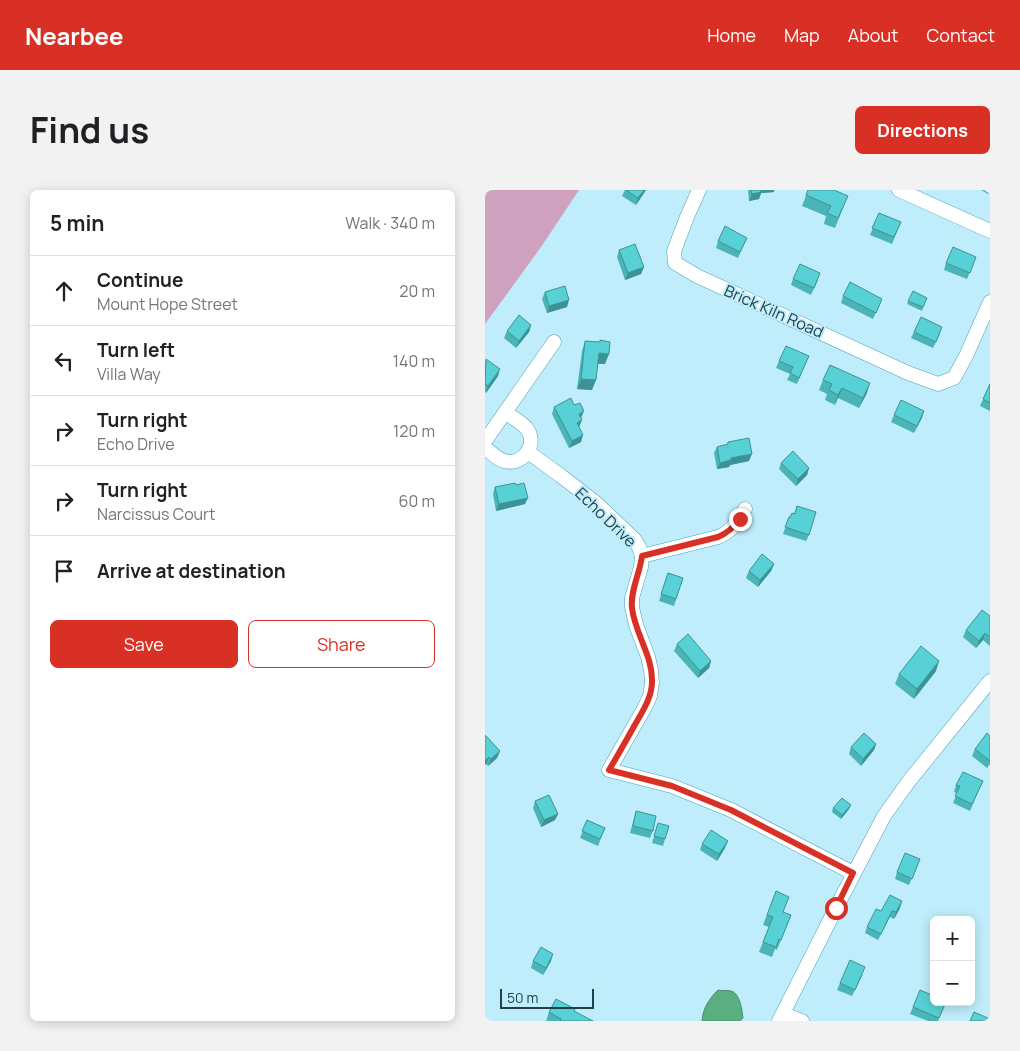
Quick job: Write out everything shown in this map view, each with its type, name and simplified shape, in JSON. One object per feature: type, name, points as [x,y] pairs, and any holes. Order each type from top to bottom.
[{"type":"street","name":"Brick Kiln Road","points":[[699,190],[674,251],[675,263],[697,276],[908,373],[938,384],[954,378],[990,302]]},
{"type":"street","points":[[899,190],[990,231]]},
{"type":"street","points":[[485,441],[554,342]]},
{"type":"street","points":[[485,448],[504,461],[512,462],[520,459],[530,448],[531,440],[525,427],[505,412]]},
{"type":"street","name":"Echo Drive","points":[[527,452],[596,504],[634,539],[642,556],[641,567],[632,598],[632,607],[636,626],[650,663],[652,683],[650,696],[609,770],[672,786],[698,796],[731,810],[853,873]]},
{"type":"street","points":[[642,556],[727,534],[740,519],[745,509]]},
{"type":"street","points":[[802,1021],[781,1017],[877,829],[896,798],[990,680]]},
{"type":"shaded area","points":[[485,190],[579,190],[541,247],[485,324]]},
{"type":"shaded area","points":[[718,990],[731,991],[737,995],[743,1015],[740,1021],[702,1021],[707,1004]]},
{"type":"building","points":[[626,190],[644,190],[638,198]]},
{"type":"building","points":[[751,190],[761,190],[761,192],[752,194]]},
{"type":"building","points":[[808,190],[834,190],[848,196],[838,218],[827,213],[831,206],[806,195]]},
{"type":"building","points":[[879,213],[901,222],[894,237],[872,228]]},
{"type":"building","points":[[725,226],[747,238],[740,252],[718,241]]},
{"type":"building","points":[[635,244],[644,267],[628,273],[619,250]]},
{"type":"building","points":[[953,247],[976,257],[970,273],[946,263]]},
{"type":"building","points":[[800,264],[820,273],[814,288],[793,279]]},
{"type":"building","points":[[850,282],[882,299],[876,313],[843,296]]},
{"type":"building","points":[[565,286],[569,300],[549,306],[545,292]]},
{"type":"building","points":[[913,291],[927,298],[923,307],[908,301]]},
{"type":"building","points":[[519,315],[531,325],[519,341],[507,331]]},
{"type":"building","points":[[921,317],[942,327],[936,342],[914,332]]},
{"type":"building","points":[[600,340],[610,342],[609,354],[599,353],[596,380],[581,379],[585,341],[600,342]]},
{"type":"building","points":[[786,346],[809,356],[799,378],[790,373],[793,367],[779,361]]},
{"type":"building","points":[[486,359],[500,369],[488,386],[485,384]]},
{"type":"building","points":[[830,365],[870,383],[863,398],[842,388],[838,395],[829,390],[832,384],[823,380]]},
{"type":"building","points":[[990,384],[990,403],[983,399]]},
{"type":"building","points":[[571,398],[574,405],[580,403],[584,411],[579,414],[582,420],[577,423],[583,435],[572,441],[554,407]]},
{"type":"building","points":[[901,400],[924,411],[917,426],[894,415]]},
{"type":"building","points":[[749,438],[752,454],[731,458],[731,460],[720,463],[717,447],[728,444],[728,442]]},
{"type":"building","points":[[793,451],[809,468],[798,479],[781,463]]},
{"type":"building","points":[[515,483],[516,485],[524,483],[528,498],[499,504],[495,487]]},
{"type":"building","points":[[797,506],[816,512],[809,535],[785,527],[792,513],[795,514]]},
{"type":"building","points":[[762,554],[774,564],[760,580],[749,571]]},
{"type":"building","points":[[668,573],[683,578],[676,599],[661,594]]},
{"type":"building","points":[[982,610],[990,616],[990,637],[985,633],[979,641],[966,630]]},
{"type":"building","points":[[688,634],[711,661],[700,671],[677,644]]},
{"type":"building","points":[[921,646],[939,661],[917,689],[899,674]]},
{"type":"building","points":[[864,733],[876,744],[863,759],[851,747]]},
{"type":"building","points":[[987,733],[990,736],[990,761],[975,749]]},
{"type":"building","points":[[485,735],[500,751],[491,759],[489,757],[485,761]]},
{"type":"building","points":[[963,772],[983,781],[972,804],[955,796],[960,786],[956,785]]},
{"type":"building","points":[[549,795],[558,814],[544,820],[535,801]]},
{"type":"building","points":[[842,798],[851,805],[842,815],[833,808]]},
{"type":"building","points":[[636,811],[656,816],[653,831],[633,826]]},
{"type":"building","points":[[587,820],[605,828],[600,839],[582,831]]},
{"type":"building","points":[[658,823],[669,826],[665,839],[654,836]]},
{"type":"building","points":[[711,830],[728,841],[719,854],[702,844]]},
{"type":"building","points":[[905,853],[920,859],[912,879],[897,872]]},
{"type":"building","points":[[776,891],[789,897],[783,912],[791,915],[781,940],[779,939],[776,947],[763,942],[773,917],[767,915]]},
{"type":"building","points":[[890,895],[902,901],[896,912],[892,911],[881,934],[867,927],[876,909],[881,911]]},
{"type":"building","points":[[541,947],[553,954],[546,968],[533,961]]},
{"type":"building","points":[[850,960],[865,967],[855,990],[840,983]]},
{"type":"building","points":[[920,990],[930,994],[930,1006],[944,1006],[939,1018],[913,1007]]},
{"type":"building","points":[[556,999],[593,1021],[560,1021],[561,1019],[549,1012]]},
{"type":"building","points":[[974,1012],[990,1019],[990,1021],[970,1021]]},
{"type":"route","points":[[740,519],[727,534],[642,556],[641,567],[632,598],[632,607],[636,626],[651,670],[650,696],[609,770],[692,793],[731,810],[853,873],[836,908]]}]
